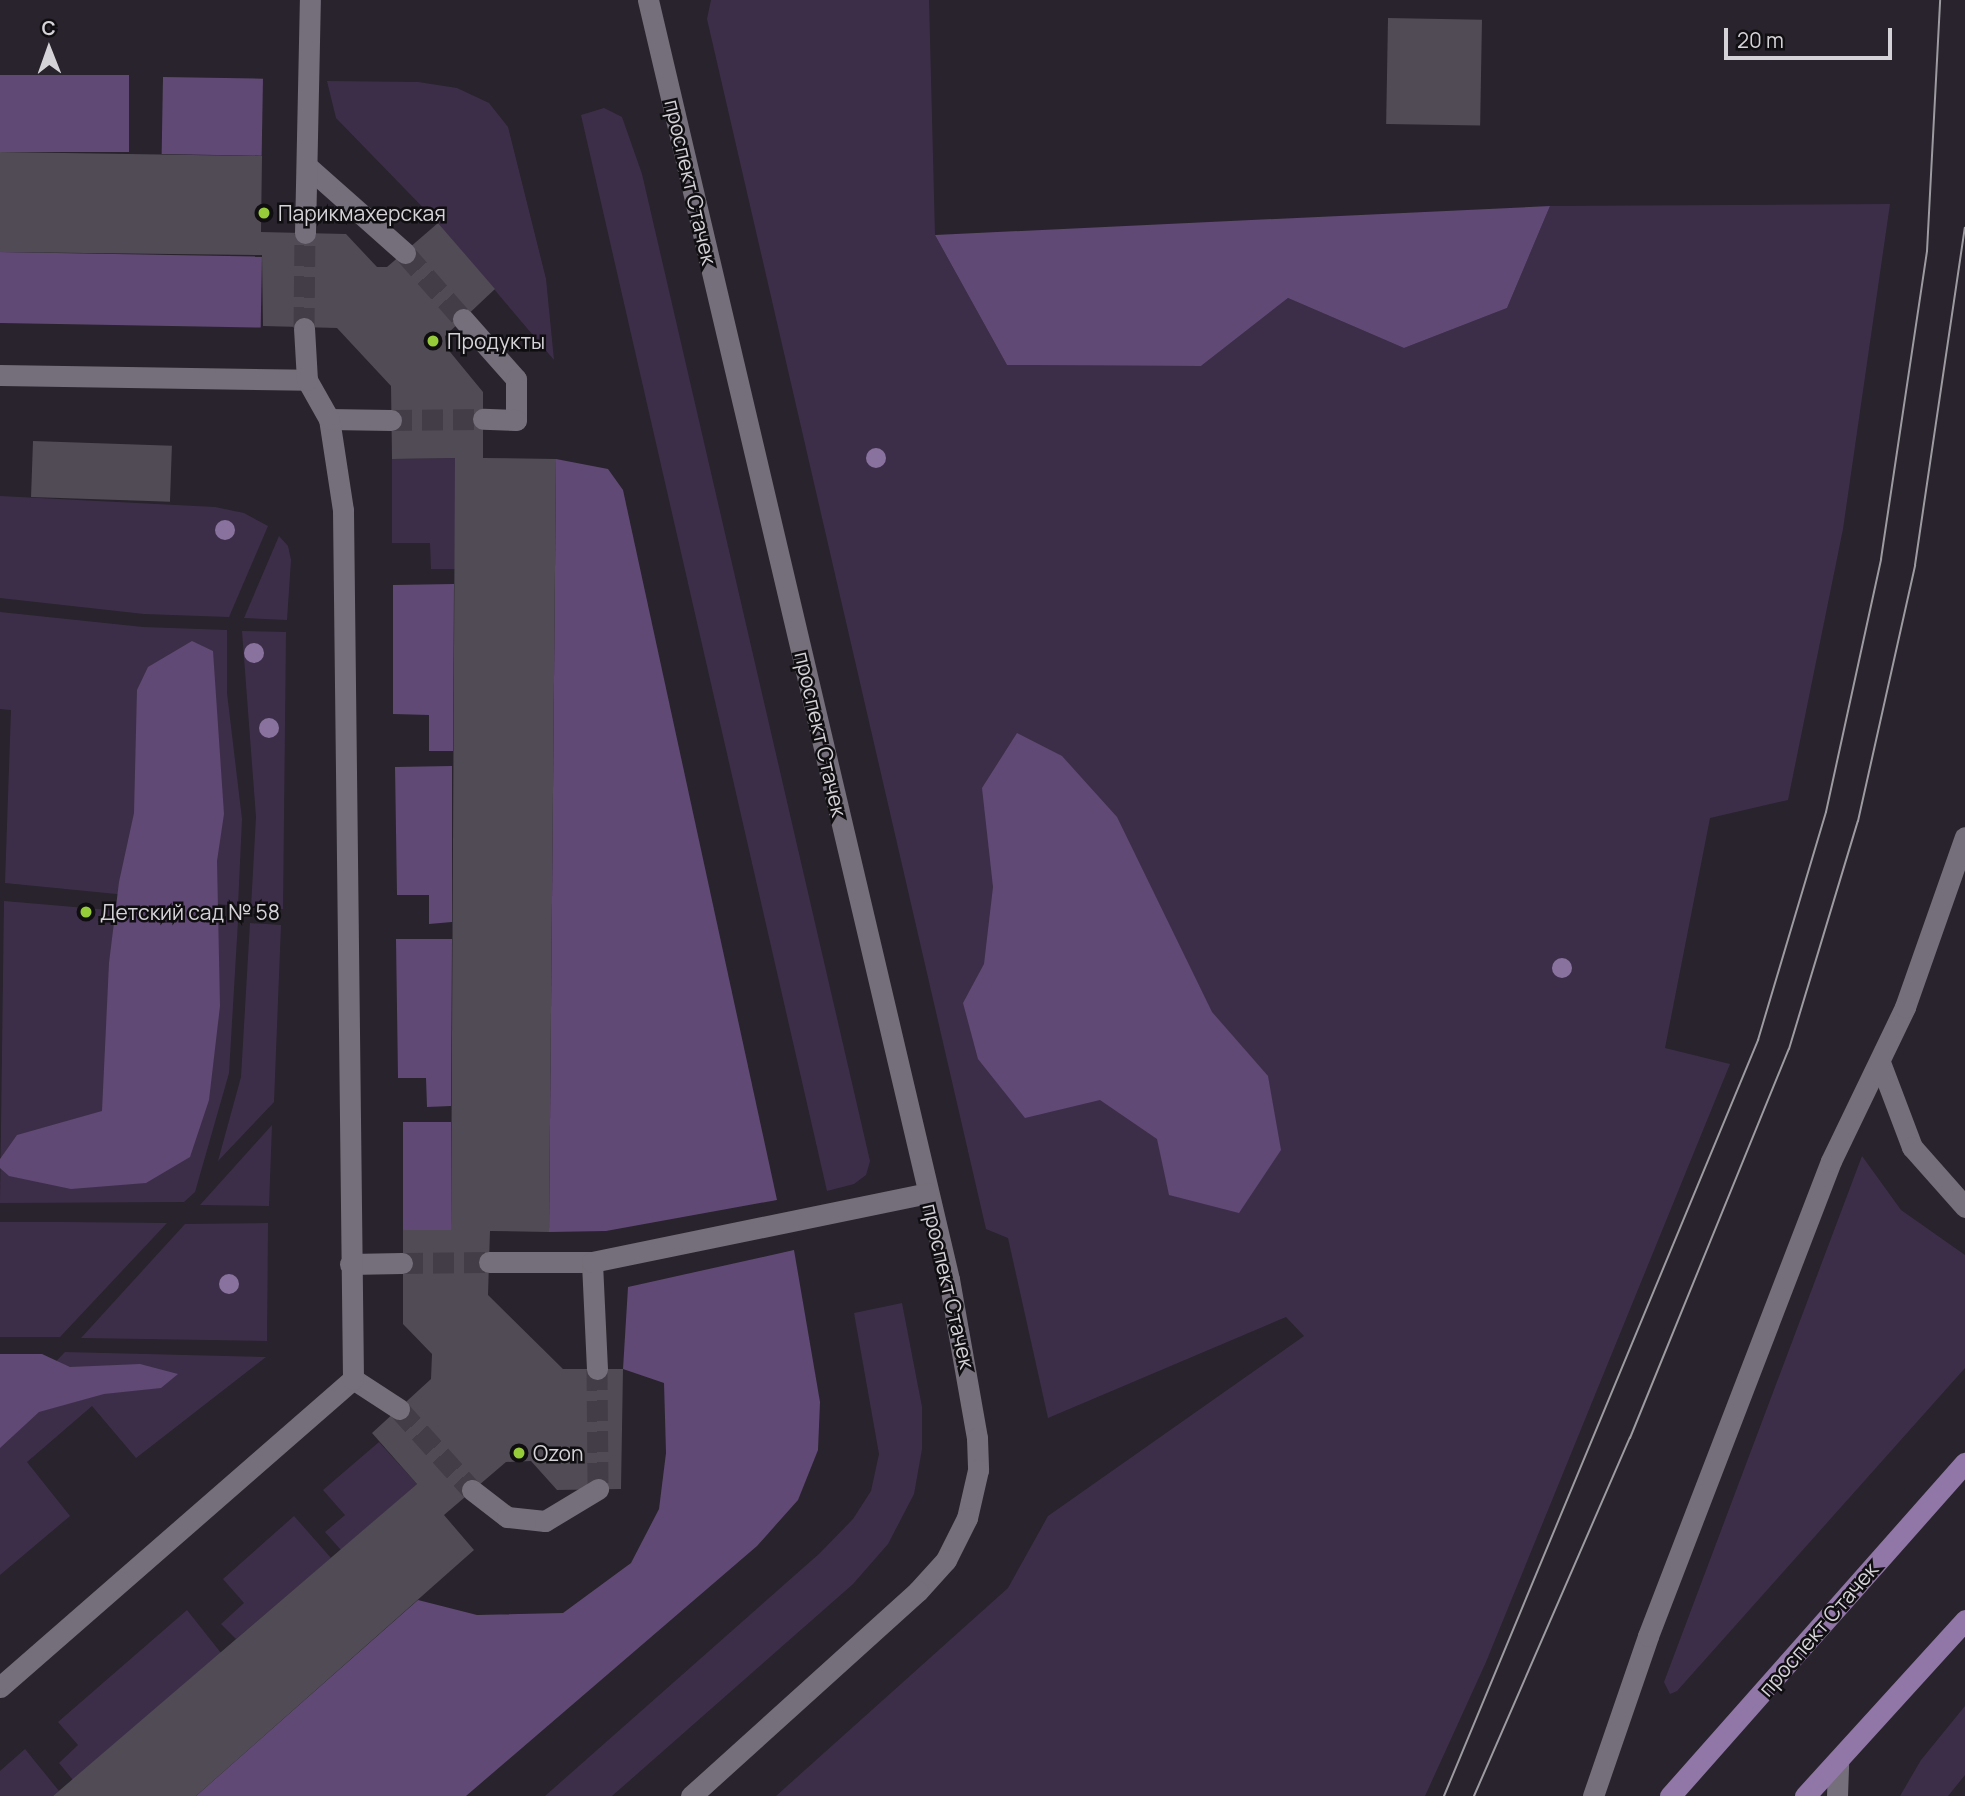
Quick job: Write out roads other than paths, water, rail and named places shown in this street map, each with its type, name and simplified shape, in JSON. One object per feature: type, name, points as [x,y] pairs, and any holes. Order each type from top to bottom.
[{"type":"main road","name":"проспект Стачек","points":[[1670,1796],[1965,1463]]},
{"type":"main road","points":[[1805,1796],[1965,1620]]},
{"type":"street","points":[[304,233],[310,0]]},
{"type":"street","name":"проспект Стачек","points":[[648,0],[928,1193],[974,1399],[978,1471],[967,1518],[946,1560],[879,1628],[691,1796]]},
{"type":"street","points":[[307,166],[405,253]]},
{"type":"street","points":[[463,319],[516,379],[516,420],[483,419]]},
{"type":"street","points":[[304,328],[307,380],[329,419],[343,523],[353,1379]]},
{"type":"street","points":[[0,375],[307,380]]},
{"type":"street","points":[[329,419],[391,420]]},
{"type":"street","points":[[1592,1796],[1648,1636],[1831,1161],[1881,1065],[1965,837]]},
{"type":"street","points":[[1881,1065],[1912,1147],[1965,1208]]},
{"type":"street","points":[[489,1262],[592,1262],[928,1193]]},
{"type":"street","points":[[592,1262],[597,1369]]},
{"type":"street","points":[[350,1264],[402,1263]]},
{"type":"street","points":[[353,1379],[377,1390],[399,1409]]},
{"type":"street","points":[[0,1687],[353,1379]]},
{"type":"street","points":[[472,1490],[507,1517],[545,1521],[598,1489]]},
{"type":"street","points":[[1837,1796],[1838,1761]]},
{"type":"tunnel","points":[[304,328],[305,233]]},
{"type":"tunnel","points":[[405,253],[463,319]]},
{"type":"tunnel","points":[[391,420],[483,419]]},
{"type":"tunnel","points":[[402,1263],[489,1262]]},
{"type":"tunnel","points":[[597,1369],[598,1489]]},
{"type":"tunnel","points":[[399,1409],[472,1490]]},
{"type":"tram line","points":[[1444,1796],[1758,1040],[1826,812],[1881,559],[1927,251],[1940,0]]},
{"type":"tram line","points":[[1474,1796],[1630,1438],[1789,1049],[1858,821],[1915,565],[1965,228]]},
{"type":"place","name":"Парикмахерская","points":[[264,213]]},
{"type":"place","name":"Продукты","points":[[433,341]]},
{"type":"place","name":"Детский сад № 58","points":[[86,912]]},
{"type":"place","name":"Ozon","points":[[519,1453]]}]
